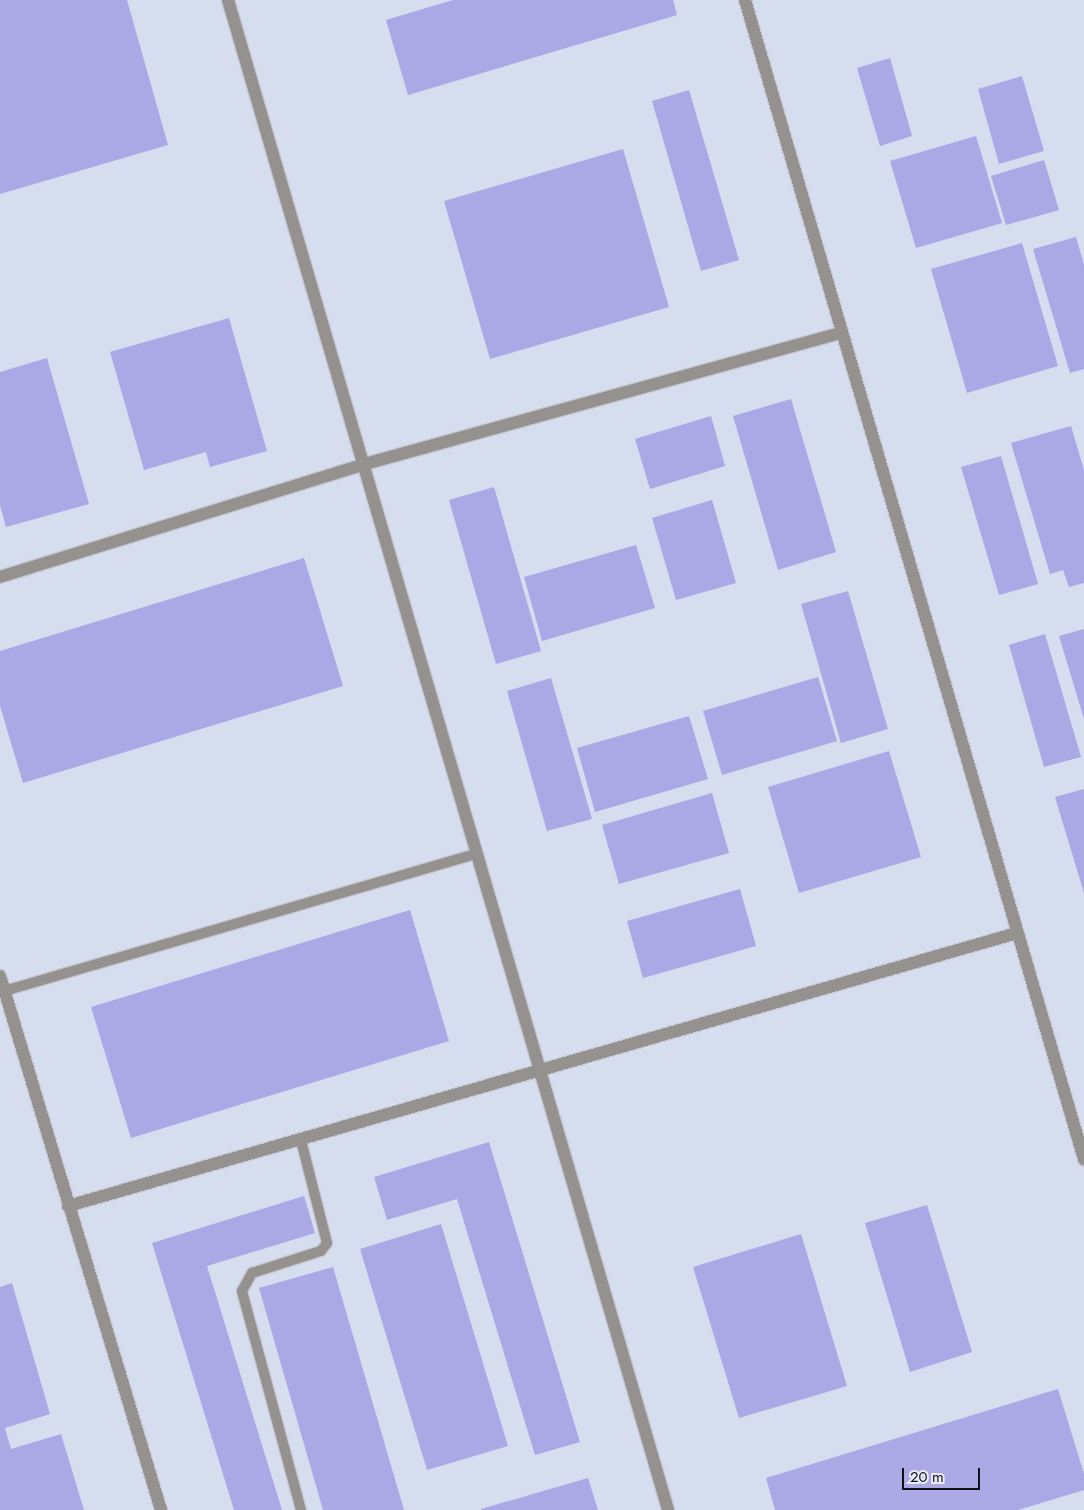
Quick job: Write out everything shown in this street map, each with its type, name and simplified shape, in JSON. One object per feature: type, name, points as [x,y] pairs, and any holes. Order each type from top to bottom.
[{"type":"street","points":[[228,0],[361,465],[668,1510]]},
{"type":"street","points":[[745,0],[839,333],[1084,1159]]},
{"type":"street","points":[[0,577],[361,465],[839,333]]},
{"type":"street","points":[[68,1206],[540,1072],[1017,933]]},
{"type":"street","points":[[0,976],[161,1510]]},
{"type":"lane","points":[[4,991],[475,854]]},
{"type":"lane","points":[[301,1140],[327,1243],[321,1251],[252,1273],[242,1291],[301,1510]]},
{"type":"shaded area","points":[[0,0],[1084,0],[1084,1510],[0,1510]]},
{"type":"building","points":[[0,0],[127,0],[168,145],[0,194]]},
{"type":"building","points":[[453,0],[673,0],[677,15],[408,95],[386,20]]},
{"type":"building","points":[[890,58],[912,136],[880,146],[857,68]]},
{"type":"building","points":[[1022,76],[1044,151],[999,164],[978,89]]},
{"type":"building","points":[[689,90],[739,260],[701,271],[652,101]]},
{"type":"building","points":[[976,136],[1002,223],[916,248],[890,161]]},
{"type":"building","points":[[623,149],[669,307],[490,359],[444,201]]},
{"type":"building","points":[[1044,160],[1059,210],[1006,225],[991,176]]},
{"type":"building","points":[[1076,237],[1084,265],[1084,369],[1070,373],[1033,249]]},
{"type":"building","points":[[1022,243],[1058,366],[967,393],[931,269]]},
{"type":"building","points":[[229,318],[267,451],[210,467],[206,452],[144,470],[110,352]]},
{"type":"building","points":[[47,358],[89,504],[6,527],[0,505],[0,372]]},
{"type":"building","points":[[791,399],[836,552],[778,570],[733,416]]},
{"type":"building","points":[[711,416],[725,466],[650,489],[635,439]]},
{"type":"building","points":[[1071,426],[1084,470],[1084,583],[1069,587],[1063,570],[1050,574],[1011,443]]},
{"type":"building","points":[[1001,456],[1038,584],[999,595],[961,467]]},
{"type":"building","points":[[494,487],[541,651],[496,664],[449,500]]},
{"type":"building","points":[[712,500],[736,583],[676,600],[652,518]]},
{"type":"building","points":[[636,545],[655,608],[542,641],[524,577]]},
{"type":"building","points":[[304,558],[343,686],[23,783],[0,706],[0,651]]},
{"type":"building","points":[[848,591],[888,729],[841,743],[801,604]]},
{"type":"building","points":[[1084,629],[1084,719],[1059,636]]},
{"type":"building","points":[[1045,634],[1081,757],[1044,767],[1009,645]]},
{"type":"building","points":[[818,677],[837,741],[722,775],[703,711]]},
{"type":"building","points":[[551,678],[592,819],[547,831],[507,691]]},
{"type":"building","points":[[689,716],[708,779],[595,812],[577,748]]},
{"type":"building","points":[[889,751],[921,857],[799,893],[768,787]]},
{"type":"building","points":[[1084,789],[1084,893],[1055,797]]},
{"type":"building","points":[[712,793],[729,853],[619,884],[602,825]]},
{"type":"building","points":[[740,889],[756,946],[643,978],[627,921]]},
{"type":"building","points":[[410,910],[449,1041],[131,1138],[91,1007]]},
{"type":"building","points":[[489,1142],[580,1442],[535,1455],[457,1199],[387,1220],[374,1177]]},
{"type":"building","points":[[304,1196],[315,1233],[207,1266],[282,1510],[234,1510],[152,1243]]},
{"type":"building","points":[[927,1205],[972,1352],[910,1372],[865,1223]]},
{"type":"building","points":[[441,1224],[508,1446],[427,1470],[360,1249]]},
{"type":"building","points":[[801,1234],[847,1386],[739,1418],[693,1267]]},
{"type":"building","points":[[333,1267],[404,1510],[323,1510],[259,1288]]},
{"type":"building","points":[[12,1283],[50,1414],[5,1428],[11,1449],[61,1434],[84,1510],[0,1510],[0,1287]]},
{"type":"building","points":[[1058,1389],[1084,1474],[1084,1490],[1018,1510],[775,1510],[766,1478]]},
{"type":"building","points":[[588,1478],[598,1510],[481,1510],[481,1509]]}]
